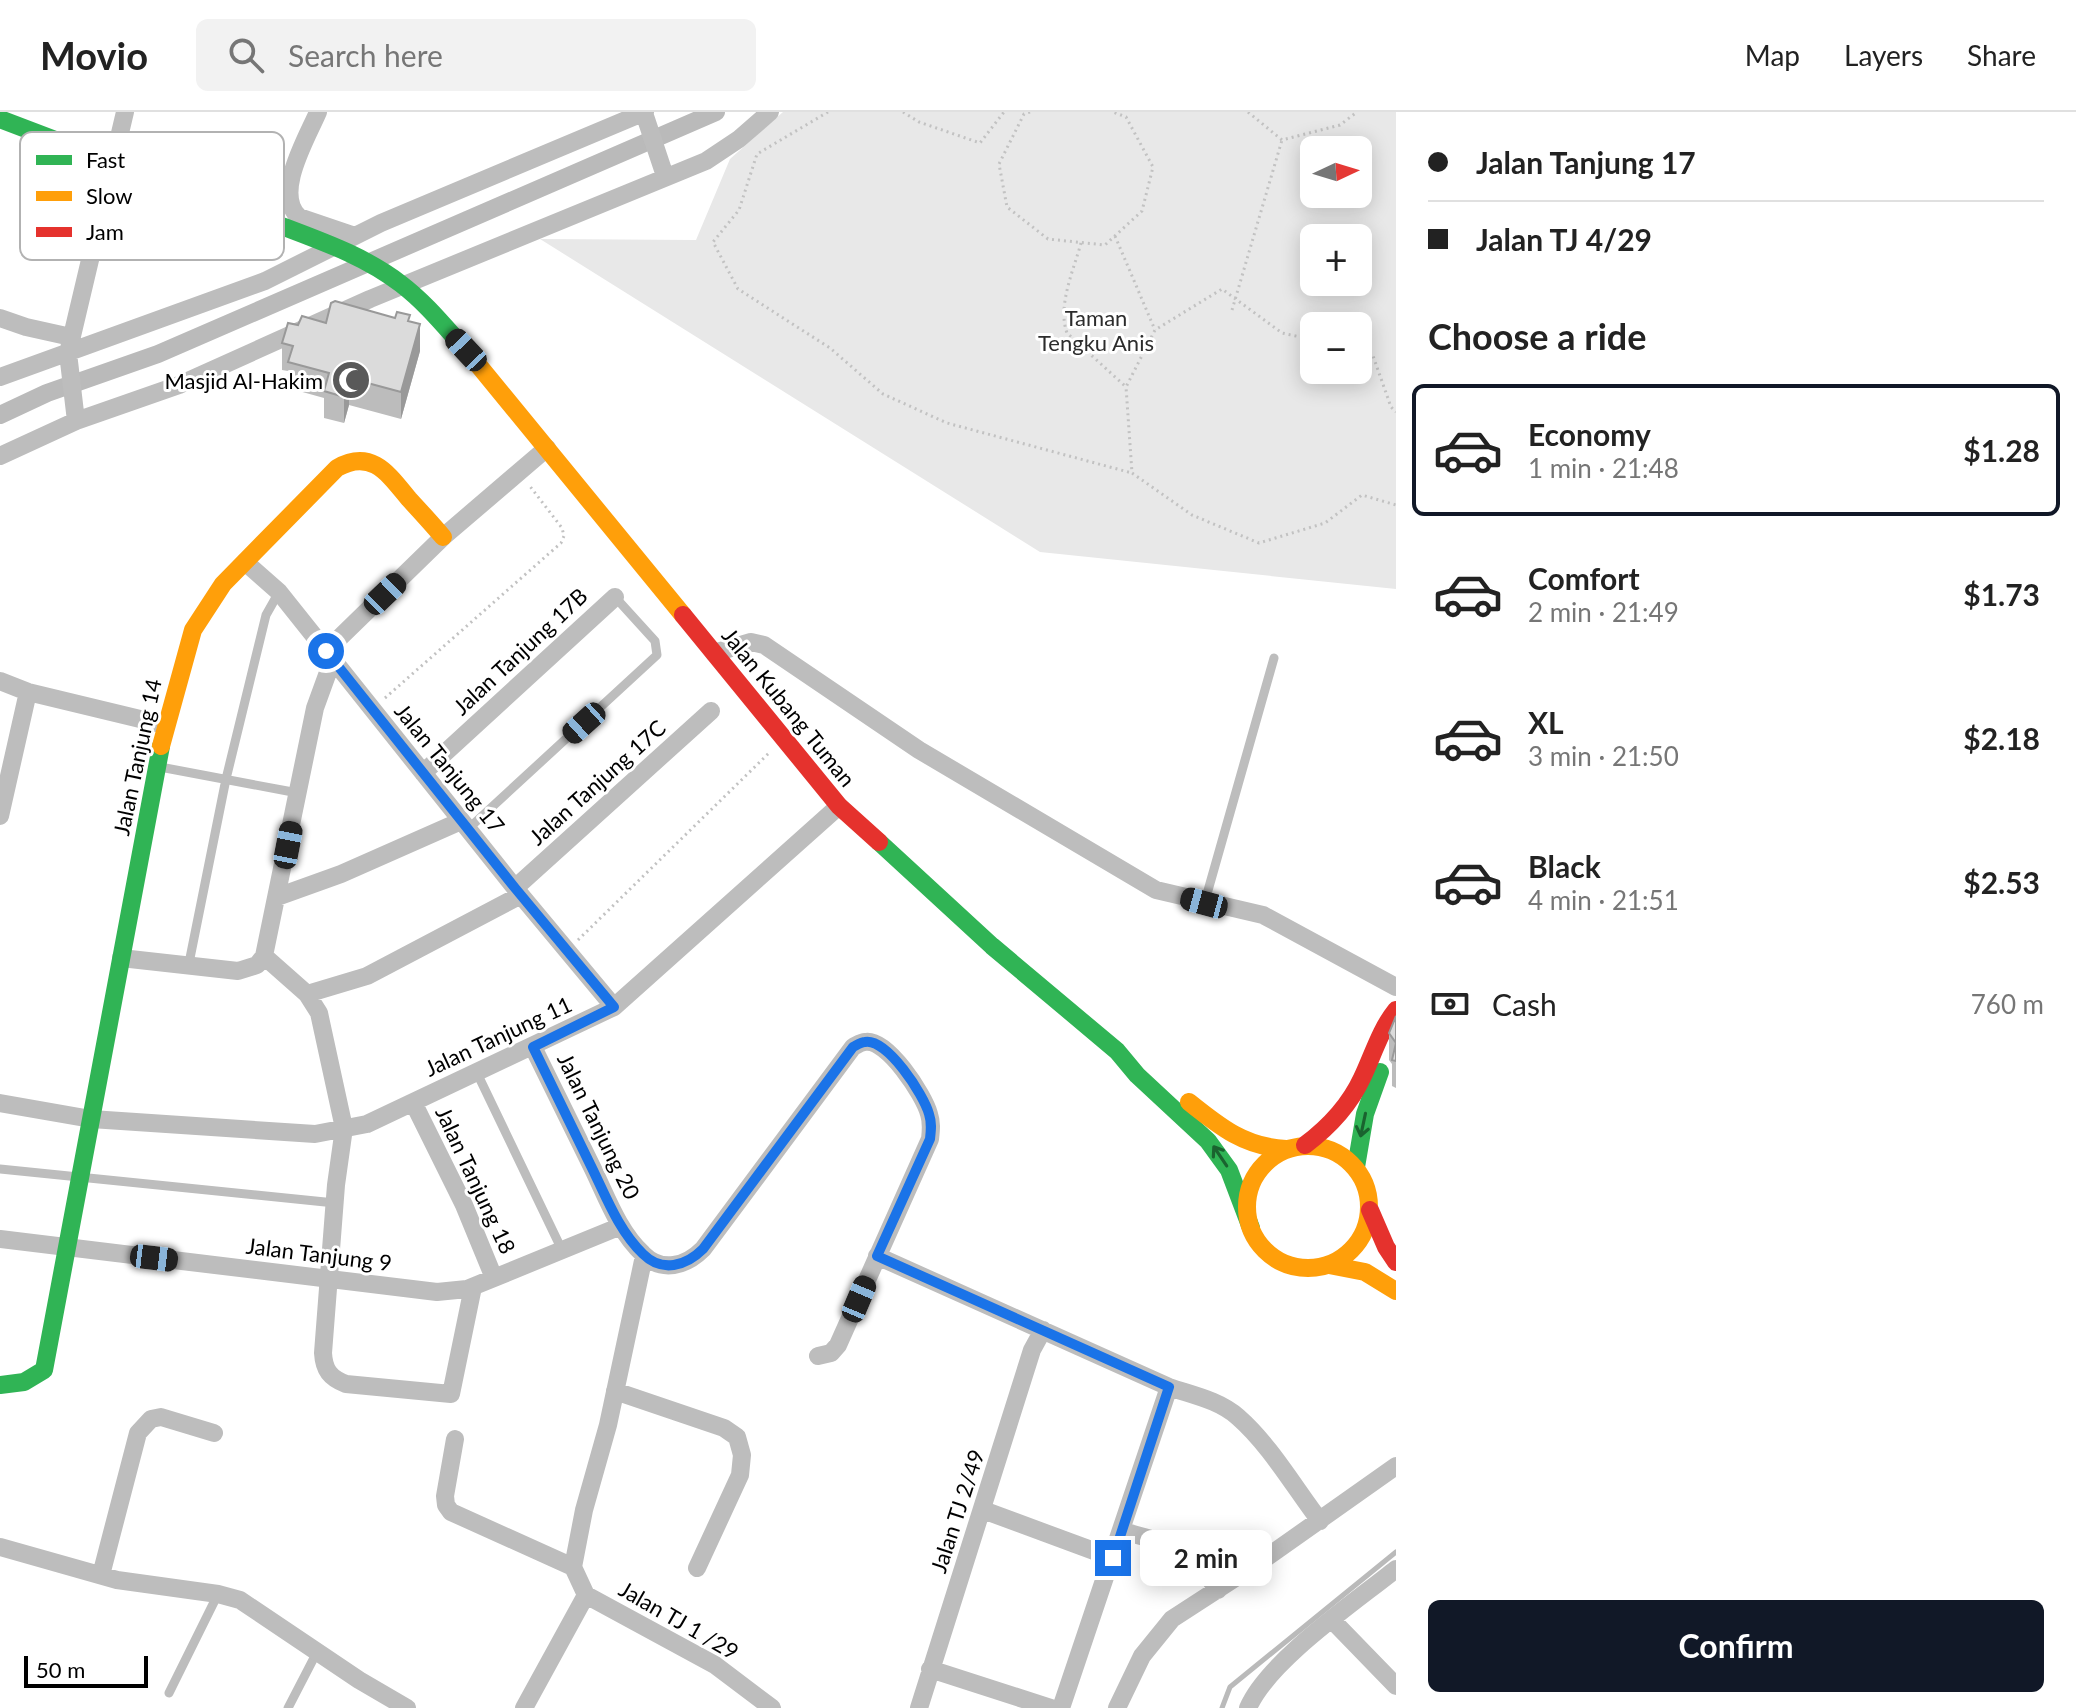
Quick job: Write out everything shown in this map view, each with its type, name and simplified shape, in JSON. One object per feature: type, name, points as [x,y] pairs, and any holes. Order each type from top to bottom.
[{"type":"main road","name":"Jalan Kubang Tuman","points":[[0,119],[35,132]]},
{"type":"main road","name":"Jalan Kubang Tuman","points":[[284,227],[346,253],[393,278],[422,304],[466,350],[839,806],[992,946],[1117,1051],[1137,1075],[1221,1156],[1251,1228]]},
{"type":"main road","name":"Jalan Tanjung 14","points":[[0,1385],[17,1385],[33,1379],[44,1370],[165,725],[193,630],[223,584],[337,468],[359,459],[373,462],[384,470],[443,537]]},
{"type":"main road","points":[[1305,1145],[1345,1108],[1361,1080],[1383,1028],[1396,1010]]},
{"type":"main road","points":[[1356,1167],[1365,1114],[1396,1031]]},
{"type":"main road","name":"Jalan Kubang Tuman","points":[[1117,1051],[1145,1067],[1236,1139],[1258,1147],[1286,1149]]},
{"type":"main road","points":[[1329,1265],[1346,1256],[1359,1242],[1367,1225],[1369,1195],[1356,1167],[1333,1151],[1305,1145],[1286,1149],[1259,1170],[1250,1187],[1247,1208],[1258,1242],[1282,1263],[1298,1268],[1329,1265],[1365,1272],[1396,1291]]},
{"type":"main road","points":[[1370,1210],[1396,1262]]},
{"type":"street","points":[[120,132],[125,112]]},
{"type":"street","points":[[318,112],[291,176],[292,211],[299,217],[355,236]]},
{"type":"street","points":[[0,456],[75,412],[179,385],[370,299],[665,175],[706,161],[739,139],[770,112]]},
{"type":"street","points":[[0,377],[70,345],[265,281],[355,236],[646,117],[665,175]]},
{"type":"street","points":[[75,412],[69,373],[70,345],[90,260]]},
{"type":"street","points":[[0,318],[70,345]]},
{"type":"street","points":[[121,958],[188,968],[248,970],[257,965],[264,956],[315,708],[331,664],[328,653],[443,537],[547,448]]},
{"type":"street","name":"Jalan Tanjung 17","points":[[245,562],[279,592],[518,892],[614,1007]]},
{"type":"street","name":"Jalan Tanjung 17B","points":[[423,773],[615,597]]},
{"type":"street","points":[[714,653],[751,642],[764,645],[919,750],[1156,890],[1263,915],[1396,987]]},
{"type":"street","points":[[0,681],[28,692],[165,725]]},
{"type":"street","points":[[0,816],[28,692]]},
{"type":"street","name":"Jalan Tanjung 17C","points":[[307,994],[367,976],[518,892],[711,711]]},
{"type":"street","name":"Jalan Tanjung 11","points":[[0,1103],[91,1119],[315,1134],[367,1124],[614,1007],[839,806]]},
{"type":"street","points":[[277,897],[465,825]]},
{"type":"street","points":[[264,956],[307,994],[319,1013],[344,1128],[323,1353],[327,1371],[335,1380],[346,1384],[451,1394],[473,1287]]},
{"type":"street","points":[[455,1439],[445,1496],[451,1512],[573,1567],[644,1256],[660,1264],[677,1266],[692,1260],[853,1047],[866,1041],[881,1045],[906,1072],[928,1110],[930,1139],[838,1345],[831,1353],[818,1356]]},
{"type":"street","name":"Jalan Tanjung 20","points":[[533,1047],[621,1226],[644,1256]]},
{"type":"street","name":"Jalan Tanjung 18","points":[[413,1102],[464,1205],[494,1278]]},
{"type":"street","name":"Jalan Tanjung 9","points":[[0,1239],[437,1292],[473,1287],[621,1226]]},
{"type":"street","points":[[877,1256],[1169,1387],[1214,1401],[1237,1416],[1257,1438],[1320,1521]]},
{"type":"street","name":"Jalan TJ 2/49","points":[[919,1708],[1032,1350],[1043,1330]]},
{"type":"street","points":[[1061,1708],[1169,1387]]},
{"type":"street","points":[[615,1391],[724,1428],[737,1437],[742,1455],[740,1475],[697,1568]]},
{"type":"street","points":[[101,1575],[138,1433],[151,1419],[161,1417],[214,1433]]},
{"type":"street","points":[[1117,1708],[1142,1656],[1172,1619],[1320,1521],[1396,1466]]},
{"type":"street","points":[[983,1510],[1113,1558]]},
{"type":"street","points":[[1122,1531],[1154,1538],[1183,1551],[1201,1566],[1218,1590]]},
{"type":"street","points":[[0,1547],[117,1580],[240,1600],[407,1708]]},
{"type":"street","name":"Jalan TJ 1 /29","points":[[573,1567],[586,1595],[715,1665],[772,1708]]},
{"type":"street","points":[[1248,1708],[1276,1670],[1396,1569]]},
{"type":"street","points":[[524,1708],[586,1595]]},
{"type":"street","points":[[1332,1620],[1396,1686]]},
{"type":"street","points":[[930,1669],[1051,1708]]},
{"type":"lane","points":[[188,968],[226,779],[266,615],[279,592]]},
{"type":"lane","points":[[465,825],[657,655],[655,641],[615,597]]},
{"type":"lane","points":[[1204,903],[1274,658]]},
{"type":"lane","points":[[157,766],[298,793]]},
{"type":"lane","points":[[477,1073],[562,1250]]},
{"type":"lane","points":[[0,1169],[335,1203]]},
{"type":"lane","points":[[169,1693],[218,1594]]},
{"type":"lane","points":[[288,1708],[317,1652]]},
{"type":"path","points":[[828,112],[757,154],[739,210],[713,242],[738,289],[830,348],[883,394],[947,423],[1132,473],[1192,515],[1259,543],[1325,523],[1362,495],[1396,505]]},
{"type":"path","points":[[903,112],[919,122],[980,143],[1004,112]]},
{"type":"path","points":[[1030,112],[1024,114],[999,164],[1007,207],[1048,239],[1105,245],[1142,211],[1153,167],[1126,117],[1113,112]]},
{"type":"path","points":[[1248,112],[1282,140]]},
{"type":"path","points":[[1282,140],[1340,125],[1357,112]]},
{"type":"path","points":[[1232,310],[1282,140]]},
{"type":"path","points":[[1115,236],[1155,330]]},
{"type":"path","points":[[1081,243],[1063,324],[1067,333],[1126,387]]},
{"type":"path","points":[[1132,473],[1126,387],[1155,330],[1222,289],[1282,333],[1300,337]]},
{"type":"path","points":[[1372,353],[1391,407],[1396,412]]},
{"type":"path","points":[[373,709],[561,543],[564,536],[562,528],[519,473]]},
{"type":"path","points":[[567,951],[785,739]]},
{"type":"green space","name":"Taman Tengku Anis","points":[[783,112],[1396,112],[1396,589],[1040,552],[540,239],[696,240],[730,159]]},
{"type":"building","points":[[335,301],[395,318],[397,312],[410,315],[408,321],[420,324],[401,392],[349,378],[344,397],[324,391],[329,373],[288,362],[293,346],[282,343],[288,323],[298,325],[302,316],[326,323],[331,303]]},
{"type":"building","points":[[1396,1016],[1396,1043],[1389,1033]]},
{"type":"waterway","points":[[0,415],[47,393],[158,354],[716,112]]},
{"type":"waterway","points":[[1222,1708],[1230,1687],[1396,1552]]},
{"type":"traffic: fast","points":[[0,119],[34,132]]},
{"type":"traffic: fast","points":[[284,227],[342,250],[387,274],[419,299],[466,350]]},
{"type":"traffic: fast","points":[[0,1385],[24,1382],[44,1370],[161,746]]},
{"type":"traffic: fast","points":[[879,842],[992,946],[1117,1051],[1137,1075],[1208,1141],[1229,1170],[1251,1228]]},
{"type":"traffic: fast","points":[[1356,1167],[1365,1114],[1380,1072]]},
{"type":"traffic: slow","points":[[466,350],[683,615]]},
{"type":"traffic: slow","points":[[161,746],[193,630],[223,584],[337,468],[360,461],[379,467],[443,537]]},
{"type":"traffic: slow","points":[[1189,1102],[1245,1140],[1286,1149]]},
{"type":"traffic: slow","points":[[1308,1146],[1331,1151],[1351,1164],[1364,1184],[1369,1207],[1364,1230],[1351,1250],[1331,1263],[1308,1268],[1285,1263],[1265,1250],[1252,1230],[1247,1207],[1252,1184],[1265,1164],[1285,1151],[1308,1146]]},
{"type":"traffic: slow","points":[[1329,1265],[1365,1272],[1396,1291]]},
{"type":"traffic: jam","points":[[683,615],[839,806],[879,842]]},
{"type":"traffic: jam","points":[[1305,1145],[1345,1107],[1396,1010]]},
{"type":"traffic: jam","points":[[1370,1210],[1396,1262]]},
{"type":"place","name":"Masjid Al-Hakim","points":[[351,380]]},
{"type":"route","points":[[326,651],[614,1007],[533,1047],[621,1226],[644,1256],[660,1264],[677,1266],[692,1260],[853,1047],[866,1041],[881,1045],[906,1072],[928,1110],[930,1139],[877,1256],[1169,1387],[1113,1558]]}]
